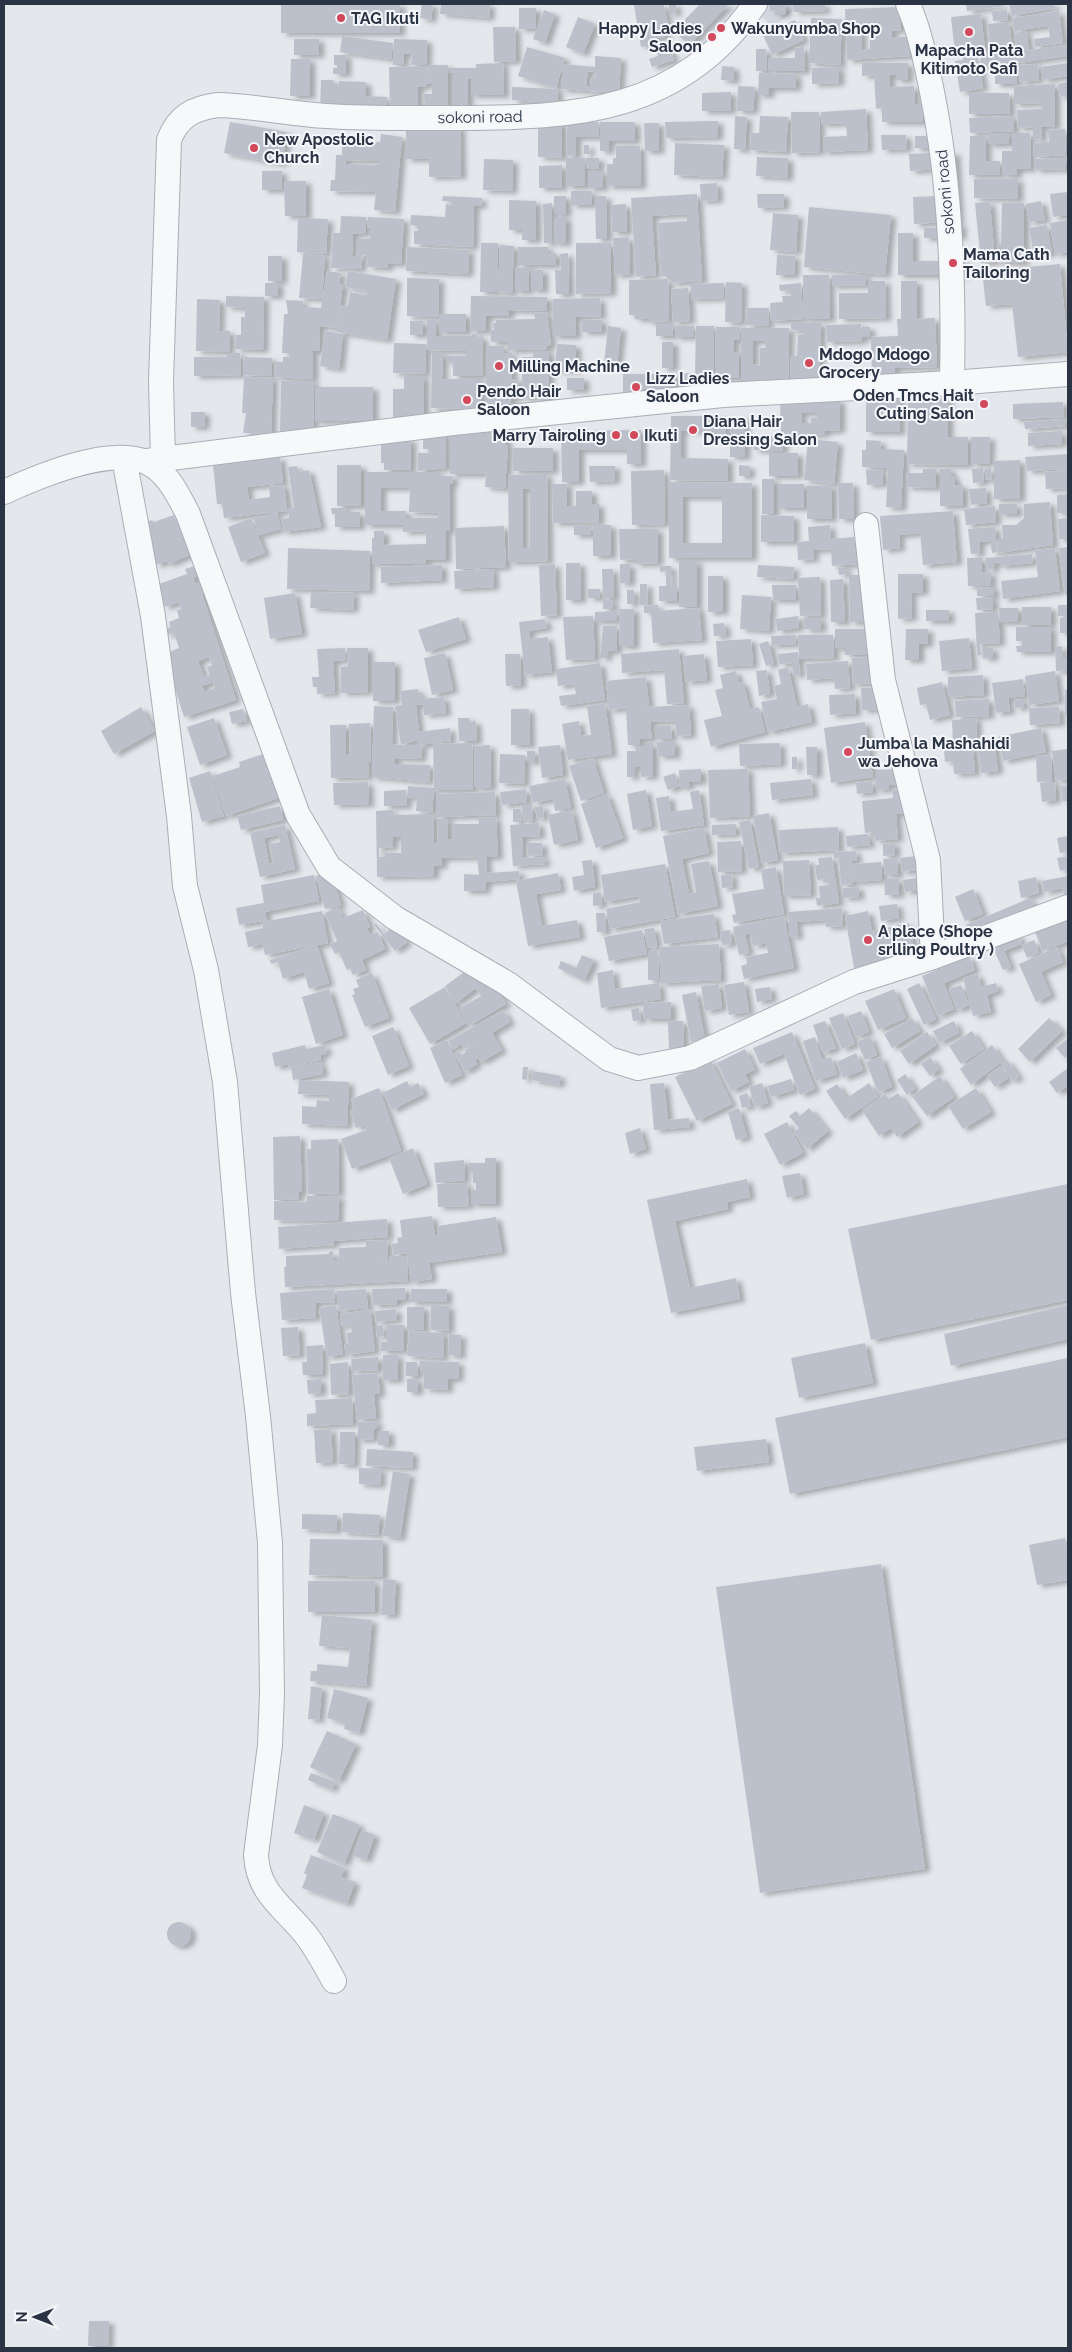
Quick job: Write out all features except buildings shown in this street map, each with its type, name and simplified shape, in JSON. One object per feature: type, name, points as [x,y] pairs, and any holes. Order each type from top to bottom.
[{"type":"street","name":"sokoni road","points":[[144,459],[161,382],[169,140],[174,125],[187,114],[206,106],[218,105],[327,116],[384,118],[539,116],[604,107],[654,92],[691,70],[726,41],[755,4]]},
{"type":"street","name":"sokoni road","points":[[908,4],[924,53],[938,123],[948,194],[953,327],[952,383]]},
{"type":"street","points":[[4,492],[57,470],[104,459],[144,459],[548,412],[723,395],[952,383],[1068,374]]},
{"type":"street","points":[[144,459],[170,481],[188,514],[298,815],[329,867],[395,918],[508,984],[609,1059],[638,1068],[690,1058],[854,982],[933,957],[1068,907]]},
{"type":"street","points":[[144,459],[153,616],[179,816],[185,886],[206,970],[225,1082],[243,1293],[270,1543],[272,1693],[270,1745],[256,1855],[257,1872],[268,1893],[305,1933],[318,1951],[334,1981]]},
{"type":"street","points":[[866,525],[884,680],[928,860],[933,957]]},
{"type":"shaded area","points":[[752,4],[802,4],[772,28]]},
{"type":"place","name":"TAG Ikuti","points":[[341,18]]},
{"type":"place","name":"Wakunyumba Shop","points":[[721,28]]},
{"type":"place","name":"Mapacha Pata Kitimoto Safi","points":[[969,32]]},
{"type":"place","name":"Happy Ladies Saloon","points":[[712,37]]},
{"type":"place","name":"New Apostolic Church","points":[[254,148]]},
{"type":"place","name":"Mama Cath Tailoring","points":[[953,263]]},
{"type":"place","name":"Mdogo Mdogo Grocery","points":[[809,363]]},
{"type":"place","name":"Milling Machine","points":[[499,366]]},
{"type":"place","name":"Lizz Ladies Saloon","points":[[636,387]]},
{"type":"place","name":"Pendo Hair Saloon","points":[[467,400]]},
{"type":"place","name":"Oden Tmcs Hait Cuting Salon","points":[[984,404]]},
{"type":"place","name":"Diana Hair Dressing Salon","points":[[693,430]]},
{"type":"place","name":"Marry Tairoling","points":[[616,435]]},
{"type":"place","name":"Ikuti","points":[[634,435]]},
{"type":"place","name":"Jumba la Mashahidi wa Jehova","points":[[848,752]]},
{"type":"place","name":"A place (Shope srlling Poultry )","points":[[868,940]]}]
